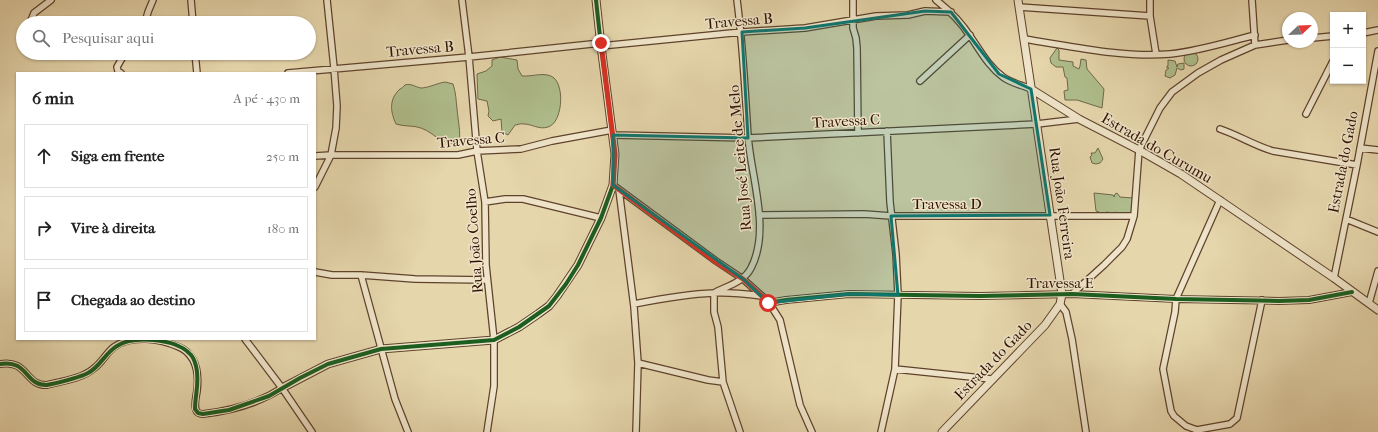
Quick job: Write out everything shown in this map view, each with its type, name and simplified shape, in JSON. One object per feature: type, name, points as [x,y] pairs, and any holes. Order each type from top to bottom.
[{"type":"street","points":[[33,16],[34,13],[51,0]]},
{"type":"street","points":[[147,16],[154,0]]},
{"type":"street","points":[[191,0],[192,16]]},
{"type":"street","points":[[316,185],[331,155],[336,128],[337,106],[327,0]]},
{"type":"street","name":"Rua João Coelho","points":[[462,0],[469,58],[476,151],[485,202],[486,265],[494,340],[494,386],[487,432]]},
{"type":"street","points":[[0,364],[8,363],[16,365],[35,382],[47,385],[88,373],[120,344],[134,340],[149,340],[180,347],[189,353],[196,366],[198,373],[195,407],[196,411],[203,414],[229,410],[270,396],[282,388],[328,364],[381,349],[494,340],[519,327],[549,306],[566,284],[578,265],[601,218],[613,185],[615,154],[596,0]]},
{"type":"street","name":"Rua José Leite de Melo","points":[[737,0],[742,32],[748,138],[759,215],[758,244],[756,254],[750,270],[743,279]]},
{"type":"street","points":[[853,0],[853,28],[857,48],[858,133]]},
{"type":"street","name":"Estrada do Curumu","points":[[936,0],[951,12],[970,35],[985,59],[999,74],[1012,82],[1031,89],[1079,119],[1140,150],[1181,174],[1334,278],[1378,310]]},
{"type":"street","points":[[1150,0],[1150,16],[1156,54]]},
{"type":"street","points":[[1252,0],[1255,45]]},
{"type":"street","points":[[1019,3],[1150,16]]},
{"type":"street","name":"Rua João Ferreira","points":[[1019,3],[1062,294],[1060,304]]},
{"type":"street","name":"Travessa B","points":[[297,72],[469,58],[742,32],[804,28],[876,16],[908,14],[925,11],[951,12]]},
{"type":"street","points":[[1366,32],[1378,30]]},
{"type":"street","points":[[920,81],[970,35]]},
{"type":"street","points":[[1024,39],[1144,55],[1170,54],[1194,50],[1254,35]]},
{"type":"street","points":[[1318,37],[1330,36]]},
{"type":"street","points":[[1072,294],[1122,247],[1127,239],[1134,216],[1140,150],[1160,108],[1172,92],[1206,67],[1255,45],[1282,41]]},
{"type":"street","name":"Estrada do Gado","points":[[1334,278],[1378,51]]},
{"type":"street","points":[[120,72],[117,67],[121,60]]},
{"type":"street","points":[[196,60],[197,72]]},
{"type":"street","points":[[1306,114],[1330,67]]},
{"type":"street","name":"Travessa C","points":[[316,156],[458,155],[476,151],[521,149],[552,141],[612,133],[748,138],[1037,124],[1079,119]]},
{"type":"street","points":[[1220,129],[1235,134],[1262,148],[1273,151],[1357,165]]},
{"type":"street","points":[[881,432],[895,369],[898,295],[896,254],[891,216],[887,131]]},
{"type":"street","points":[[1360,148],[1378,150]]},
{"type":"street","points":[[613,185],[686,238],[716,262],[743,279],[768,303],[780,320],[800,405],[812,432]]},
{"type":"street","points":[[619,190],[634,304],[638,363],[636,432]]},
{"type":"street","points":[[485,202],[505,199],[523,199],[601,218]]},
{"type":"street","points":[[1220,200],[1176,299],[1175,312],[1163,369],[1171,411],[1174,416],[1186,426],[1197,430],[1233,423],[1237,418],[1240,410],[1262,300]]},
{"type":"street","name":"Travessa D","points":[[759,215],[864,214],[891,216],[1134,216]]},
{"type":"street","points":[[1346,219],[1378,232]]},
{"type":"street","points":[[1369,303],[1378,271]]},
{"type":"street","points":[[316,272],[332,275],[361,275],[415,279],[487,280]]},
{"type":"street","points":[[361,275],[395,399],[408,432]]},
{"type":"street","points":[[714,293],[743,279]]},
{"type":"street","name":"Travessa E","points":[[768,303],[793,299],[849,294],[1072,294],[1176,299],[1279,301],[1309,300],[1352,292]]},
{"type":"street","points":[[634,304],[673,297],[714,293],[742,293],[762,296]]},
{"type":"street","points":[[714,293],[714,312],[718,327],[724,382],[740,432]]},
{"type":"street","points":[[1060,304],[1066,312],[1072,339],[1086,432]]},
{"type":"street","name":"Estrada do Gado","points":[[942,432],[1045,325],[1060,304]]},
{"type":"street","points":[[246,340],[282,388],[312,432]]},
{"type":"street","points":[[638,363],[708,380],[724,382]]},
{"type":"street","points":[[895,369],[991,380]]},
{"type":"highlighted area","points":[[925,11],[951,12],[999,74],[1031,89],[1050,215],[891,216],[898,295],[849,294],[768,303],[743,279],[613,185],[613,135],[748,138],[742,32],[805,28]]},
{"type":"green space","points":[[1057,48],[1059,50],[1059,60],[1073,62],[1073,66],[1079,69],[1081,59],[1086,60],[1087,69],[1104,89],[1102,108],[1077,100],[1065,100],[1064,91],[1068,90],[1067,78],[1065,77],[1063,67],[1056,67],[1051,63],[1050,58]]},
{"type":"green space","points":[[1191,52],[1196,54],[1198,59],[1196,64],[1191,66],[1186,64],[1184,59],[1186,54]]},
{"type":"green space","points":[[500,57],[517,60],[518,69],[522,76],[547,75],[554,78],[560,89],[561,97],[559,112],[553,124],[545,128],[523,124],[515,125],[508,135],[502,132],[501,119],[493,121],[488,116],[489,111],[487,101],[478,99],[477,74],[486,71],[492,66],[492,60]]},
{"type":"green space","points":[[1168,60],[1175,61],[1177,67],[1178,64],[1184,63],[1184,69],[1181,70],[1177,68],[1175,75],[1170,78],[1165,76],[1166,70],[1169,68],[1167,68]]},
{"type":"green space","points":[[445,82],[453,84],[455,90],[460,131],[459,143],[442,141],[426,130],[418,127],[396,124],[392,110],[392,101],[400,89],[405,85],[421,88]]},
{"type":"green space","points":[[1098,148],[1103,159],[1100,163],[1092,163],[1090,157],[1092,155],[1091,153],[1095,153]]},
{"type":"green space","points":[[1094,193],[1113,195],[1114,197],[1117,193],[1120,197],[1133,198],[1132,214],[1106,212],[1105,215],[1099,215],[1099,212],[1096,211]]},
{"type":"cycle path","points":[[0,364],[16,365],[34,381],[47,385],[73,379],[88,373],[117,346],[133,340],[154,340],[174,344],[183,348],[193,357],[198,377],[195,409],[198,413],[203,414],[229,410],[269,396],[328,364],[381,349],[494,340],[519,327],[549,306],[566,284],[578,265],[601,218],[613,185],[615,154],[596,0]]},
{"type":"cycle path","points":[[768,303],[849,294],[980,296],[1072,294],[1176,299],[1279,301],[1309,300],[1352,292]]},
{"type":"route","points":[[601,43],[615,154],[613,185],[686,238],[716,262],[743,279],[768,303]]}]
